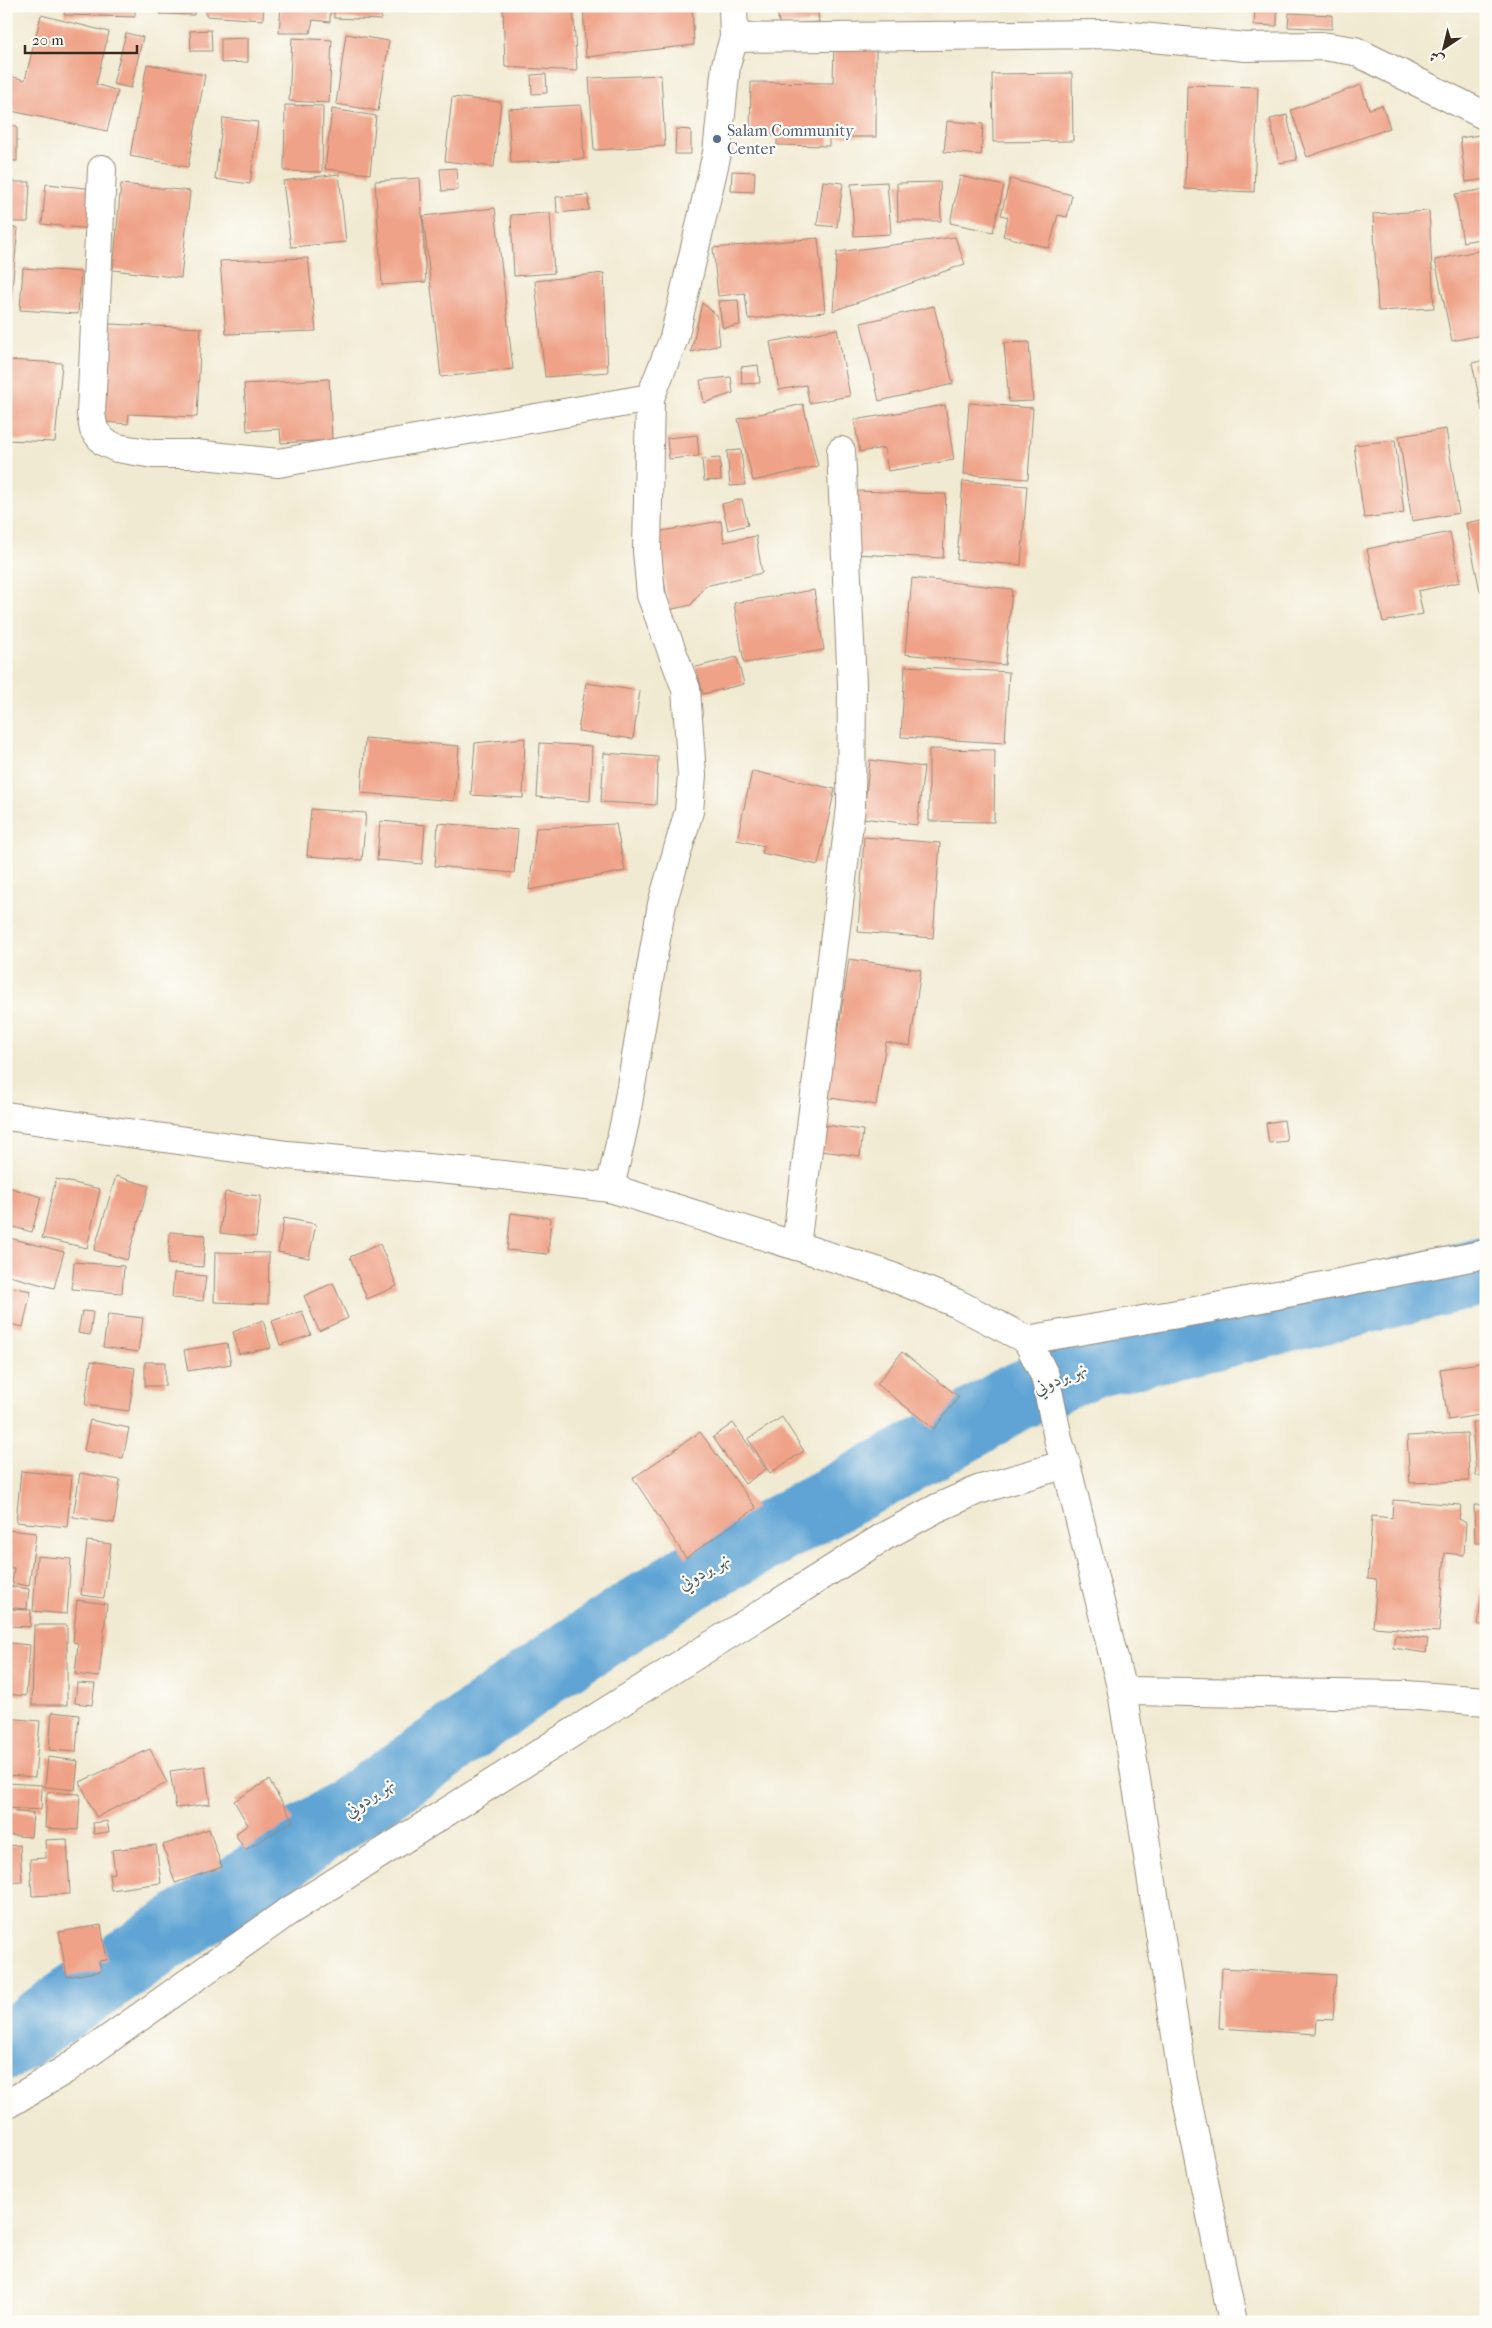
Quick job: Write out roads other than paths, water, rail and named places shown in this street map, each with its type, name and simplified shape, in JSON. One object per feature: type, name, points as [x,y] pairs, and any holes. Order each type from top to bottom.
[{"type":"street","points":[[610,1188],[625,1121],[662,904],[689,811],[692,775],[686,689],[651,595],[647,551],[650,398],[674,338],[691,274],[717,153],[726,65],[734,38],[733,6]]},
{"type":"street","points":[[734,38],[1110,34],[1246,47],[1322,46],[1355,51],[1486,116]]},
{"type":"street","points":[[102,169],[91,414],[94,430],[104,442],[117,448],[153,454],[195,454],[278,463],[650,398]]},
{"type":"street","points":[[796,1246],[851,807],[852,684],[841,451]]},
{"type":"street","points":[[6,1116],[287,1155],[503,1175],[610,1188],[880,1272],[956,1303],[1028,1340],[1206,1309],[1486,1254]]},
{"type":"street","points":[[1028,1340],[1045,1376],[1122,1691],[1183,2080],[1233,2322]]},
{"type":"street","points":[[6,2104],[64,2070],[286,1913],[885,1536],[937,1508],[1063,1454]]},
{"type":"street","points":[[1122,1691],[1406,1695],[1486,1701]]},
{"type":"waterway","name":"نهر بردوني","points":[[6,2046],[163,1938],[245,1885],[310,1836],[415,1766],[556,1664],[689,1578],[965,1428],[1012,1399],[1091,1364],[1486,1271]]},
{"type":"place","name":"Salam Community Center","points":[[717,139]]}]
